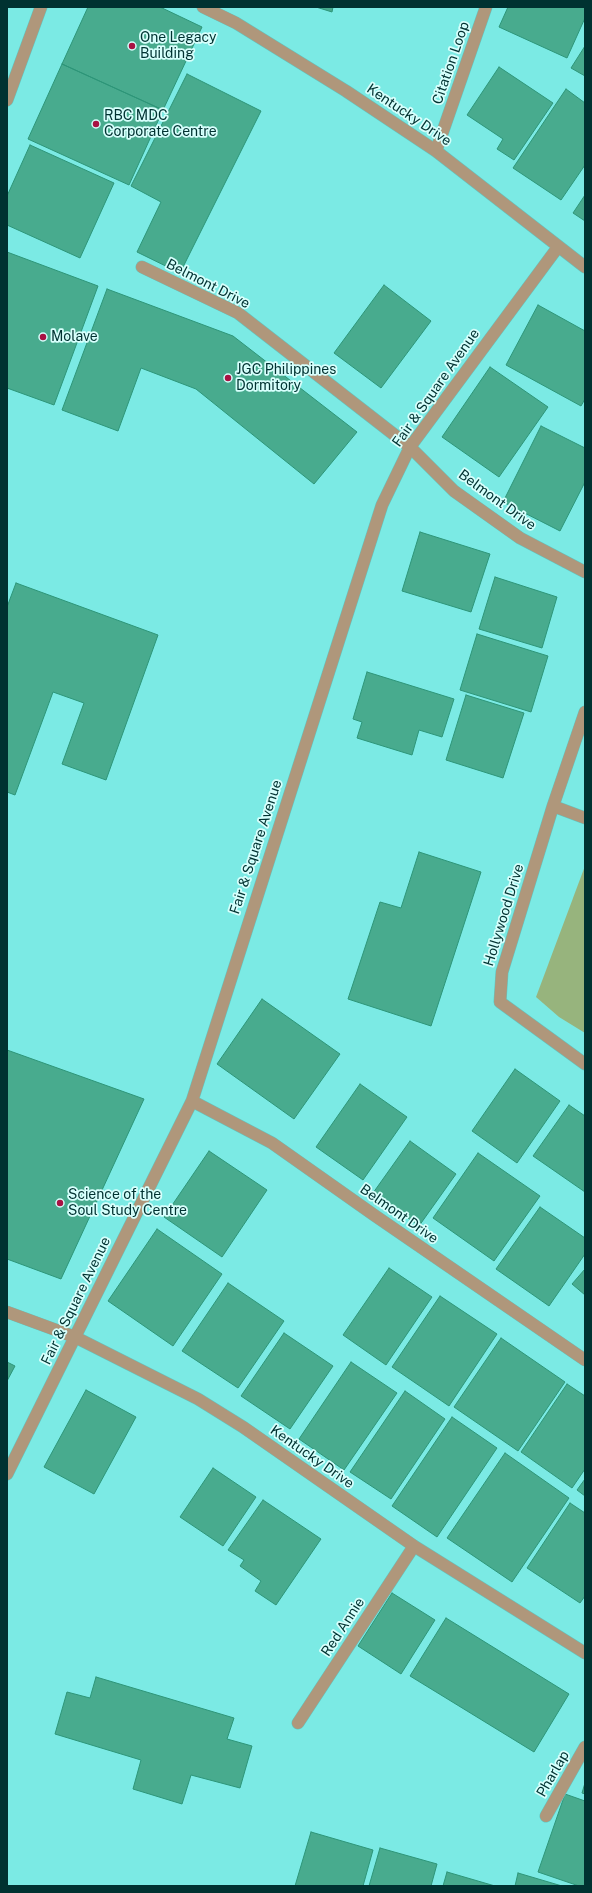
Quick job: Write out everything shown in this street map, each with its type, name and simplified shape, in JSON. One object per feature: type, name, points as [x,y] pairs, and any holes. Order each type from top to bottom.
[{"type":"street","points":[[7,100],[41,7]]},
{"type":"street","name":"Kentucky Drive","points":[[203,7],[236,23],[333,83],[436,151],[585,267]]},
{"type":"street","name":"Citation Loop","points":[[436,151],[486,7]]},
{"type":"street","name":"Fair & Square Avenue","points":[[7,1474],[192,1101],[382,505],[410,447],[558,246]]},
{"type":"street","name":"Belmont Drive","points":[[142,267],[238,313],[410,447],[454,491],[520,538],[585,572]]},
{"type":"street","name":"Hollywood Drive","points":[[585,712],[553,806],[502,972],[500,1002],[585,1064]]},
{"type":"street","points":[[553,806],[585,818]]},
{"type":"street","name":"Belmont Drive","points":[[192,1101],[272,1143],[585,1360]]},
{"type":"street","name":"Kentucky Drive","points":[[7,1312],[75,1337],[198,1399],[243,1427],[414,1546],[585,1653]]},
{"type":"street","name":"Red Annie","points":[[298,1723],[414,1546]]},
{"type":"street","name":"Pharlap","points":[[546,1816],[585,1747]]},
{"type":"green space","points":[[585,866],[585,1033],[559,1017],[536,997]]},
{"type":"building","name":"One Legacy Building","points":[[88,7],[160,7],[202,27],[163,110],[62,64]]},
{"type":"building","points":[[316,7],[333,7],[332,12]]},
{"type":"building","points":[[508,7],[585,7],[585,18],[567,58],[499,27]]},
{"type":"building","points":[[585,46],[585,76],[571,68]]},
{"type":"building","name":"RBC MDC Corporate Centre","points":[[62,64],[163,110],[129,185],[28,139]]},
{"type":"building","points":[[499,67],[553,103],[514,160],[497,149],[503,139],[467,115]]},
{"type":"building","points":[[187,74],[261,111],[180,273],[137,252],[161,202],[131,186]]},
{"type":"building","points":[[566,89],[585,103],[585,165],[561,200],[513,168]]},
{"type":"building","points":[[30,145],[114,183],[80,258],[7,225],[7,196]]},
{"type":"building","points":[[585,195],[585,221],[573,213]]},
{"type":"building","name":"Molave","points":[[7,252],[98,286],[54,405],[7,388]]},
{"type":"building","points":[[384,285],[431,321],[381,388],[334,353]]},
{"type":"building","name":"JGC Philippines Dormitory","points":[[107,289],[233,336],[357,432],[314,484],[196,389],[141,368],[118,431],[62,410]]},
{"type":"building","points":[[538,305],[585,331],[585,399],[581,406],[506,365]]},
{"type":"building","points":[[490,367],[548,407],[499,477],[442,437]]},
{"type":"building","points":[[541,426],[585,448],[585,482],[560,531],[503,502]]},
{"type":"building","points":[[420,532],[490,554],[471,612],[402,591]]},
{"type":"building","points":[[495,577],[557,597],[542,648],[479,629]]},
{"type":"building","points":[[16,583],[158,635],[106,780],[62,764],[84,703],[53,692],[15,795],[7,792],[7,607]]},
{"type":"building","points":[[477,634],[548,656],[531,712],[460,690]]},
{"type":"building","points":[[367,672],[454,699],[442,737],[419,730],[412,755],[357,738],[362,722],[353,719]]},
{"type":"building","points":[[466,695],[524,713],[503,778],[446,760]]},
{"type":"building","points":[[419,852],[481,872],[431,1026],[348,999],[380,902],[401,908]]},
{"type":"building","points":[[262,999],[340,1054],[294,1119],[217,1064]]},
{"type":"building","name":"Science of the Soul Study Centre","points":[[7,1050],[144,1099],[61,1279],[7,1259]]},
{"type":"building","points":[[515,1069],[560,1101],[517,1163],[472,1131]]},
{"type":"building","points":[[360,1084],[407,1117],[363,1180],[316,1147]]},
{"type":"building","points":[[569,1105],[585,1116],[585,1192],[533,1156]]},
{"type":"building","points":[[410,1141],[456,1174],[419,1226],[373,1193]]},
{"type":"building","points":[[209,1151],[267,1190],[222,1257],[164,1217]]},
{"type":"building","points":[[478,1153],[540,1196],[494,1261],[433,1218]]},
{"type":"building","points":[[540,1207],[585,1238],[585,1254],[549,1306],[496,1269]]},
{"type":"building","points":[[157,1229],[222,1274],[173,1346],[108,1301]]},
{"type":"building","points":[[389,1268],[432,1297],[386,1365],[343,1335]]},
{"type":"building","points":[[585,1269],[585,1295],[572,1284]]},
{"type":"building","points":[[228,1283],[284,1321],[238,1388],[182,1351]]},
{"type":"building","points":[[440,1296],[497,1334],[449,1406],[392,1367]]},
{"type":"building","points":[[284,1333],[333,1366],[290,1429],[241,1396]]},
{"type":"building","points":[[501,1338],[565,1382],[518,1451],[454,1407]]},
{"type":"building","points":[[7,1362],[15,1366],[7,1381]]},
{"type":"building","points":[[351,1362],[397,1393],[344,1470],[299,1439]]},
{"type":"building","points":[[567,1384],[585,1396],[585,1469],[572,1488],[521,1452]]},
{"type":"building","points":[[86,1390],[136,1417],[94,1494],[44,1467]]},
{"type":"building","points":[[405,1391],[445,1419],[391,1499],[350,1472]]},
{"type":"building","points":[[452,1417],[497,1448],[437,1537],[392,1506]]},
{"type":"building","points":[[505,1453],[569,1498],[512,1582],[447,1538]]},
{"type":"building","points":[[213,1468],[256,1497],[223,1546],[180,1517]]},
{"type":"building","points":[[585,1479],[585,1496],[577,1490]]},
{"type":"building","points":[[263,1500],[321,1539],[276,1605],[255,1591],[261,1581],[240,1566],[244,1560],[228,1550]]},
{"type":"building","points":[[570,1503],[585,1513],[585,1596],[580,1603],[527,1568]]},
{"type":"building","points":[[392,1593],[435,1620],[401,1674],[358,1646]]},
{"type":"building","points":[[446,1618],[569,1694],[534,1752],[410,1676]]},
{"type":"building","points":[[96,1677],[234,1718],[227,1739],[252,1746],[240,1788],[191,1775],[182,1804],[133,1789],[141,1760],[55,1734],[67,1692],[90,1698]]},
{"type":"building","points":[[585,1783],[585,1794],[582,1793]]},
{"type":"building","points":[[565,1794],[585,1801],[585,1886],[579,1886],[538,1872]]},
{"type":"building","points":[[311,1832],[373,1850],[363,1886],[295,1886]]},
{"type":"building","points":[[380,1848],[437,1864],[431,1886],[369,1886]]},
{"type":"building","points":[[447,1872],[495,1886],[443,1886]]},
{"type":"building","points":[[518,1873],[562,1886],[515,1886]]},
{"type":"place","name":"One Legacy Building","points":[[132,46]]},
{"type":"place","name":"RBC MDC Corporate Centre","points":[[96,124]]},
{"type":"place","name":"Molave","points":[[43,337]]},
{"type":"place","name":"JGC Philippines Dormitory","points":[[228,378]]},
{"type":"place","name":"Science of the Soul Study Centre","points":[[60,1203]]}]
